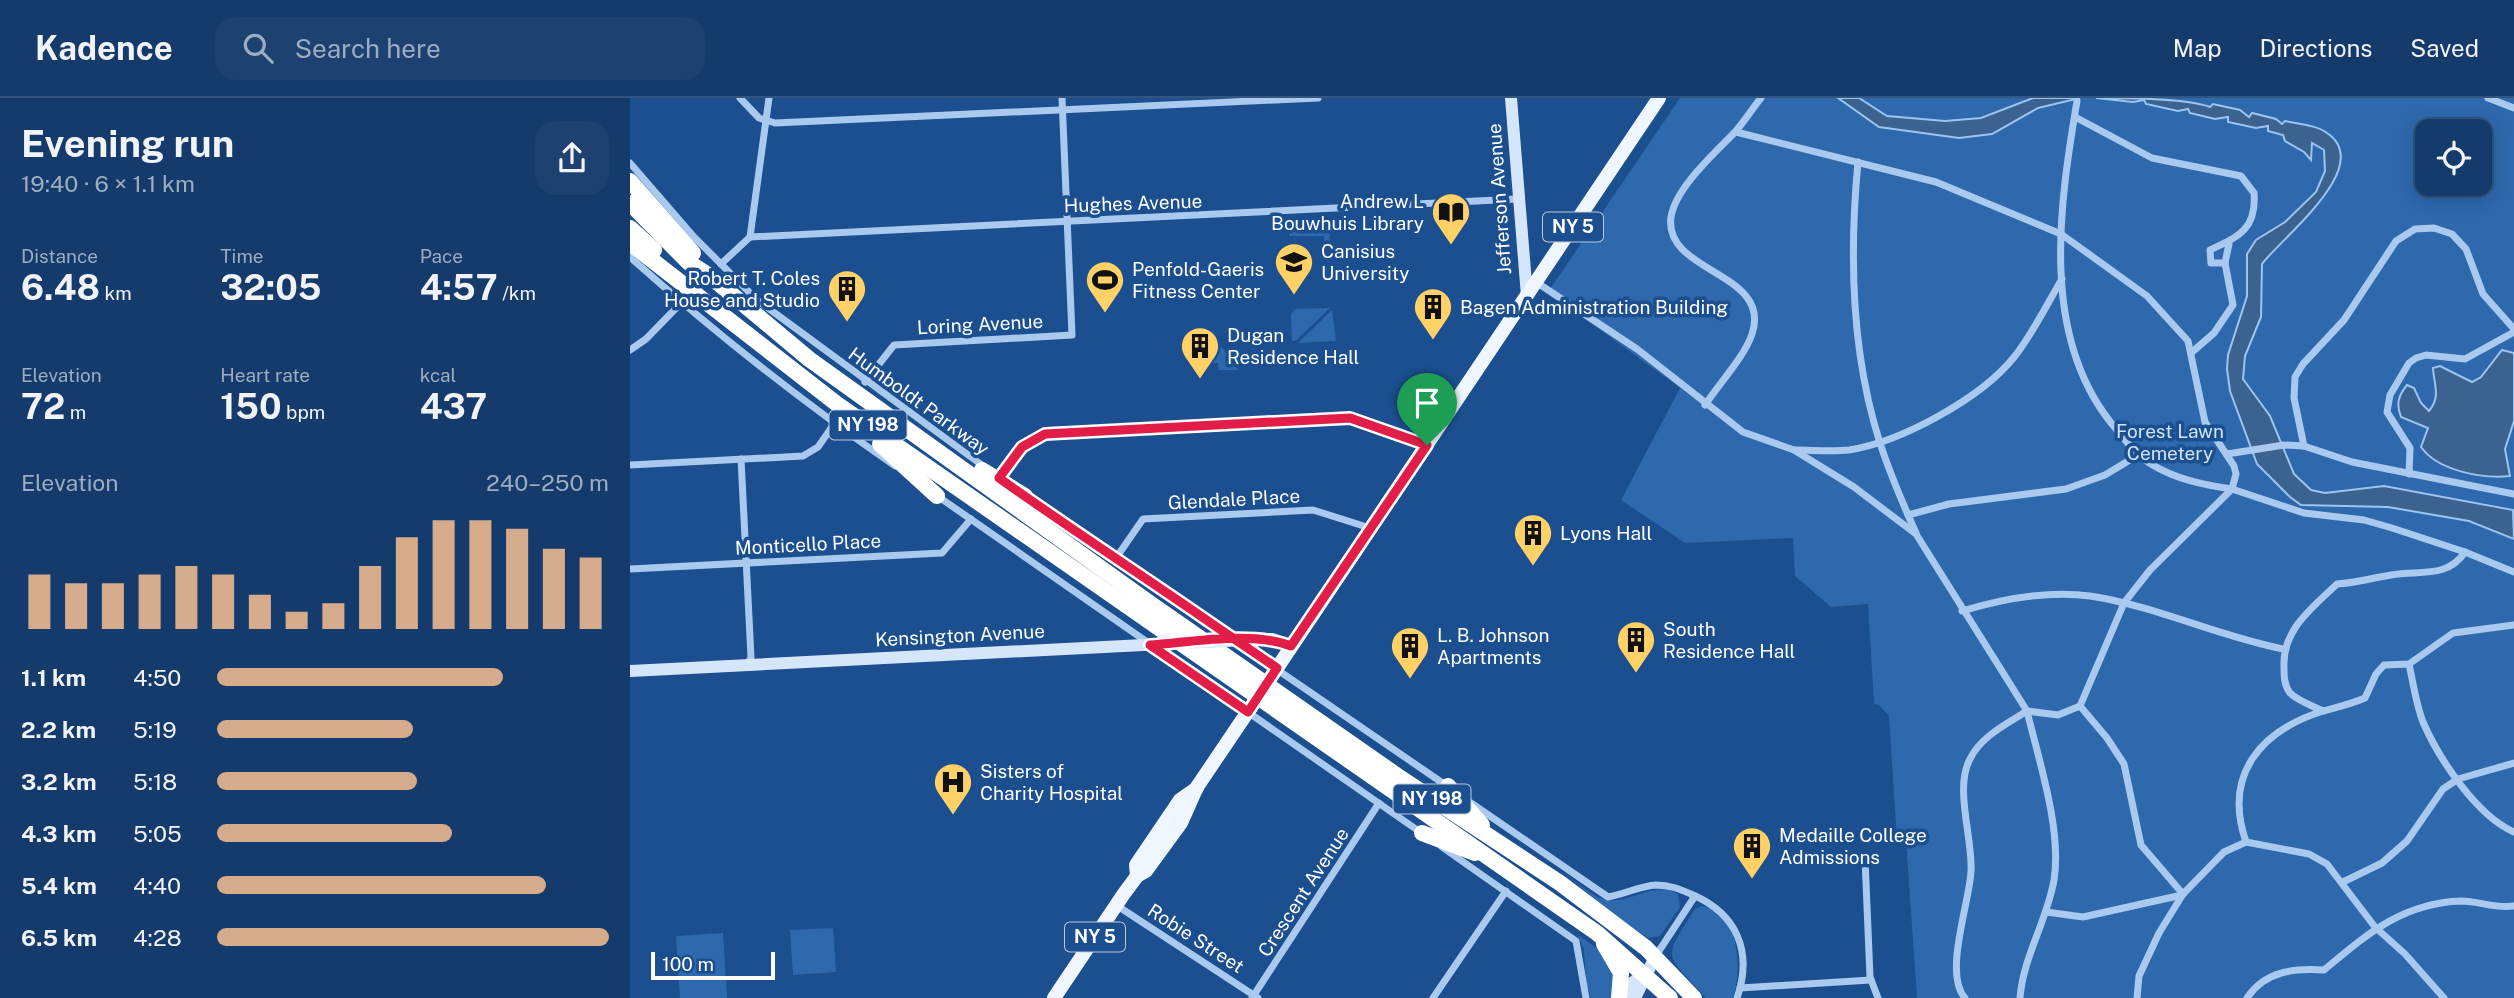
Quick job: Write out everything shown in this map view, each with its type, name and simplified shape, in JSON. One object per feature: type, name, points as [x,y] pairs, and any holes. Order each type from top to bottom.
[{"type":"highway","points":[[630,181],[716,271]]},
{"type":"highway","points":[[630,203],[688,262],[716,271]]},
{"type":"highway","points":[[630,228],[681,275],[685,295]]},
{"type":"highway","points":[[630,243],[685,295]]},
{"type":"highway","name":"NY 198","points":[[716,271],[772,330],[1151,604],[1402,779],[1560,883],[1655,957],[1694,998]]},
{"type":"highway","name":"NY 198","points":[[685,295],[1364,773],[1597,933],[1670,998]]},
{"type":"highway","points":[[837,404],[937,496]]},
{"type":"highway","points":[[928,443],[950,450],[1025,496]]},
{"type":"highway","points":[[1448,786],[1490,835]]},
{"type":"highway","points":[[1422,833],[1465,852],[1486,855]]},
{"type":"highway","points":[[1597,933],[1621,973],[1620,998]]},
{"type":"main road","name":"NY 5","points":[[1054,998],[1137,876],[1136,865],[1180,800],[1197,788],[1659,98]]},
{"type":"street","points":[[740,98],[759,118],[766,121],[1318,98]]},
{"type":"street","points":[[716,271],[750,237],[769,98]]},
{"type":"street","points":[[1062,98],[1068,222]]},
{"type":"street","name":"Jefferson Avenue","points":[[1511,98],[1517,200],[1527,296]]},
{"type":"street","points":[[1705,405],[1751,337],[1755,321],[1751,304],[1743,292],[1680,247],[1672,234],[1671,217],[1677,201],[1713,152],[1735,132],[1761,98]]},
{"type":"street","points":[[2488,98],[2514,108]]},
{"type":"street","points":[[2077,101],[2061,234],[2063,278],[2073,351],[2088,391],[2138,455],[2178,476],[2232,489],[2304,513],[2364,520],[2465,552],[2514,572]]},
{"type":"street","points":[[2075,117],[2152,158],[2241,176],[2254,193],[2255,206],[2247,227],[2229,244],[2209,252],[2211,263],[2215,266],[2225,263]]},
{"type":"street","points":[[1735,132],[1936,183],[2061,234],[2147,296],[2173,320],[2188,341],[2205,422],[2227,454],[2236,474],[2232,489],[2150,570],[2124,603],[2080,706],[2058,715],[2028,711],[1984,739],[1969,760],[1964,786],[1971,871],[1957,964],[1961,993],[1965,998]]},
{"type":"street","points":[[1858,162],[1853,216],[1853,289],[1863,374],[1880,442],[1916,534],[1962,611],[2028,711],[2056,857],[2046,912],[2028,958],[2020,998]]},
{"type":"street","name":"Humboldt Parkway","points":[[630,163],[716,271],[865,382],[1231,641],[1608,897],[1638,888],[1665,886],[1695,896]]},
{"type":"street","name":"Hughes Avenue","points":[[750,237],[1517,200]]},
{"type":"street","name":"Loring Avenue","points":[[865,382],[894,345],[1072,335],[1068,222]]},
{"type":"street","points":[[2304,446],[2294,398],[2295,377],[2303,364],[2344,320],[2396,241],[2415,229],[2434,228],[2452,234],[2466,250],[2483,294],[2514,331],[2465,359],[2426,355],[2409,363],[2387,402],[2387,412],[2410,448],[2409,474]]},
{"type":"street","points":[[2191,353],[2214,332],[2233,305],[2225,263],[2229,244]]},
{"type":"street","points":[[630,257],[685,295],[834,424],[1249,709],[1564,932],[1580,947],[1581,978],[1586,998]]},
{"type":"street","points":[[1794,450],[1849,450],[1880,442],[1924,424],[1969,396],[2014,358],[2063,278]]},
{"type":"street","points":[[1536,282],[1637,349],[1705,405],[1743,432],[1794,450],[1854,487],[1916,534]]},
{"type":"street","points":[[630,350],[646,339],[685,295]]},
{"type":"street","points":[[999,478],[1022,447],[1045,434],[1350,418],[1427,445]]},
{"type":"street","points":[[630,465],[808,454],[818,447],[834,424]]},
{"type":"street","points":[[2227,454],[2284,445],[2304,446],[2352,462],[2514,494]]},
{"type":"street","points":[[1908,515],[1949,504],[2066,489],[2105,475],[2138,455]]},
{"type":"street","points":[[741,459],[751,657],[748,665]]},
{"type":"street","name":"Glendale Place","points":[[1116,558],[1143,519],[1313,510],[1370,528]]},
{"type":"street","name":"Monticello Place","points":[[630,569],[942,553],[971,519]]},
{"type":"street","points":[[2323,711],[2290,693],[2284,680],[2283,649],[2290,634],[2337,584],[2369,582],[2390,575],[2442,571],[2458,562],[2465,552]]},
{"type":"street","points":[[1962,611],[1993,601],[2039,595],[2088,596],[2124,603],[2250,642],[2283,649]]},
{"type":"street","points":[[2246,842],[2238,819],[2238,793],[2246,768],[2264,743],[2323,711],[2365,698],[2375,674],[2384,665],[2409,664],[2453,633],[2514,625]]},
{"type":"street","name":"Kensington Avenue","points":[[630,671],[1273,639],[1291,646]]},
{"type":"street","points":[[2409,664],[2422,720],[2458,779],[2497,825],[2514,832]]},
{"type":"street","points":[[2080,706],[2108,738],[2124,764],[2141,845],[2183,894]]},
{"type":"street","points":[[2343,881],[2382,863],[2407,841],[2443,789],[2458,779],[2514,763]]},
{"type":"street","name":"Crescent Avenue","points":[[1255,997],[1379,803]]},
{"type":"street","points":[[2137,998],[2139,976],[2159,933],[2183,894],[2224,852],[2246,842],[2309,854],[2327,864],[2343,881],[2375,927],[2405,954],[2444,998]]},
{"type":"street","points":[[1865,859],[1871,980],[1878,998]]},
{"type":"street","points":[[1433,998],[1506,891]]},
{"type":"street","points":[[2046,912],[2083,916],[2183,894]]},
{"type":"street","points":[[1635,998],[1645,973],[1695,896],[1713,904],[1736,932],[1743,965],[1737,998]]},
{"type":"street","points":[[2247,998],[2255,985],[2277,974],[2298,969],[2324,970],[2375,927],[2416,909],[2458,901],[2481,902],[2502,908],[2514,905]]},
{"type":"street","name":"Robie Street","points":[[1116,905],[1255,997]]},
{"type":"street","points":[[1620,998],[1632,983],[1645,973]]},
{"type":"street","points":[[1740,988],[1871,980]]},
{"type":"green space","name":"Forest Lawn Cemetery","points":[[1680,98],[2514,98],[2514,998],[1917,998],[1906,840],[1897,839],[1889,716],[1879,705],[1874,704],[1868,604],[1831,607],[1795,576],[1793,538],[1685,543],[1621,500],[1680,388],[1548,292]]},
{"type":"green space","points":[[1329,220],[1330,246],[1325,246],[1324,236],[1289,236],[1292,222]]},
{"type":"green space","points":[[1330,308],[1292,341],[1291,314],[1295,309]]},
{"type":"green space","points":[[1332,310],[1336,341],[1298,343]]},
{"type":"green space","points":[[1195,338],[1209,341],[1221,348],[1231,357],[1238,370],[1219,370],[1218,363],[1196,364]]},
{"type":"green space","points":[[1564,873],[1602,899],[1625,899],[1661,889],[1678,894],[1680,907],[1660,936],[1648,938],[1611,913]]},
{"type":"green space","points":[[1701,906],[1714,910],[1724,918],[1731,930],[1738,958],[1733,998],[1706,998],[1682,972],[1672,956],[1677,939],[1695,909]]},
{"type":"green space","points":[[833,928],[836,972],[793,975],[790,930]]},
{"type":"green space","points":[[723,933],[727,998],[680,998],[676,936]]},
{"type":"green space","points":[[1577,934],[1605,954],[1615,966],[1613,998],[1591,998],[1586,981],[1584,949]]},
{"type":"shaded area","points":[[1838,98],[1859,98],[1887,116],[1945,121],[1981,118],[2033,98],[2080,98],[2038,108],[1992,134],[1959,138],[1879,127]]},
{"type":"shaded area","points":[[2096,98],[2172,100],[2210,107],[2213,104],[2240,110],[2249,117],[2252,113],[2276,119],[2282,124],[2285,121],[2302,124],[2327,133],[2339,147],[2340,164],[2333,182],[2320,201],[2262,264],[2261,317],[2245,356],[2243,379],[2270,416],[2294,474],[2311,490],[2325,493],[2384,486],[2513,510],[2514,539],[2469,521],[2388,507],[2301,505],[2257,464],[2230,391],[2227,369],[2228,355],[2247,296],[2247,254],[2256,240],[2285,222],[2316,192],[2325,171],[2324,150],[2312,143],[2311,160],[2304,152],[2285,141],[2283,135],[2268,131],[2268,126],[2256,128],[2228,122],[2228,117],[2215,119],[2190,113],[2188,109],[2178,111],[2146,104],[2144,100],[2133,102]]},
{"type":"shaded area","points":[[2502,350],[2514,353],[2514,421],[2505,449],[2510,476],[2462,472],[2438,462],[2421,447],[2428,428],[2401,417],[2398,404],[2402,393],[2407,385],[2414,388],[2421,403],[2429,411],[2436,396],[2433,368],[2440,366],[2472,382],[2481,377]]},
{"type":"place","name":"Andrew L Bouwhuis Library","points":[[1451,246]]},
{"type":"place","name":"Canisius University","points":[[1294,296]]},
{"type":"place","name":"Penfold-Gaeris Fitness Center","points":[[1105,314]]},
{"type":"place","name":"Robert T. Coles House and Studio","points":[[847,323]]},
{"type":"place","name":"Bagen Administration Building","points":[[1433,341]]},
{"type":"place","name":"Dugan Residence Hall","points":[[1200,380]]},
{"type":"place","name":"Lyons Hall","points":[[1533,567]]},
{"type":"place","name":"South Residence Hall","points":[[1636,674]]},
{"type":"place","name":"L. B. Johnson Apartments","points":[[1410,680]]},
{"type":"place","name":"Sisters of Charity Hospital","points":[[953,816]]},
{"type":"place","name":"Medaille College Admissions","points":[[1752,880]]},
{"type":"route","points":[[1427,445],[1291,646],[1273,639],[1237,640],[1150,645],[1248,712],[1277,668],[1237,640],[999,478],[1022,447],[1045,434],[1350,418],[1427,445]]}]
